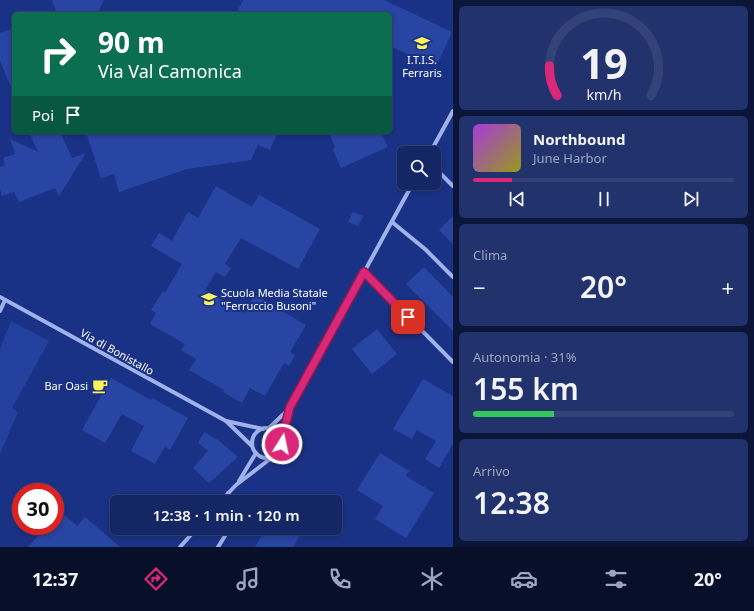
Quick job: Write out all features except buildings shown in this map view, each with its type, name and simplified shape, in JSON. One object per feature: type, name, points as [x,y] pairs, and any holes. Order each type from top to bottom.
[{"type":"street","points":[[434,146],[453,111]]},
{"type":"street","points":[[441,174],[453,186]]},
{"type":"street","points":[[228,493],[236,485],[279,453],[290,407],[409,190]]},
{"type":"street","points":[[392,222],[425,249],[453,276]]},
{"type":"street","points":[[364,272],[453,362]]},
{"type":"street","name":"Via di Bonistallo","points":[[0,297],[226,421],[252,446]]},
{"type":"street","points":[[0,311],[5,300]]},
{"type":"street","points":[[272,458],[263,458],[256,453],[252,446],[252,442],[256,434],[266,429],[290,407]]},
{"type":"street","name":"Via di Bonistallo","points":[[226,421],[266,429]]},
{"type":"street","points":[[266,429],[276,432],[282,439]]},
{"type":"street","points":[[236,485],[256,453]]},
{"type":"street","points":[[180,547],[191,535]]},
{"type":"street","points":[[218,547],[226,535]]},
{"type":"shaded area","points":[[11,321],[49,341],[12,408],[18,412],[0,454],[0,349]]},
{"type":"place","name":"I.T.I.S. Ferraris","points":[[422,43]]},
{"type":"place","name":"Scuola Media Statale \"Ferruccio Busoni\"","points":[[209,299]]},
{"type":"place","name":"Bar Oasi","points":[[100,386]]},
{"type":"route","points":[[282,444],[290,407],[364,272],[408,317]]}]
